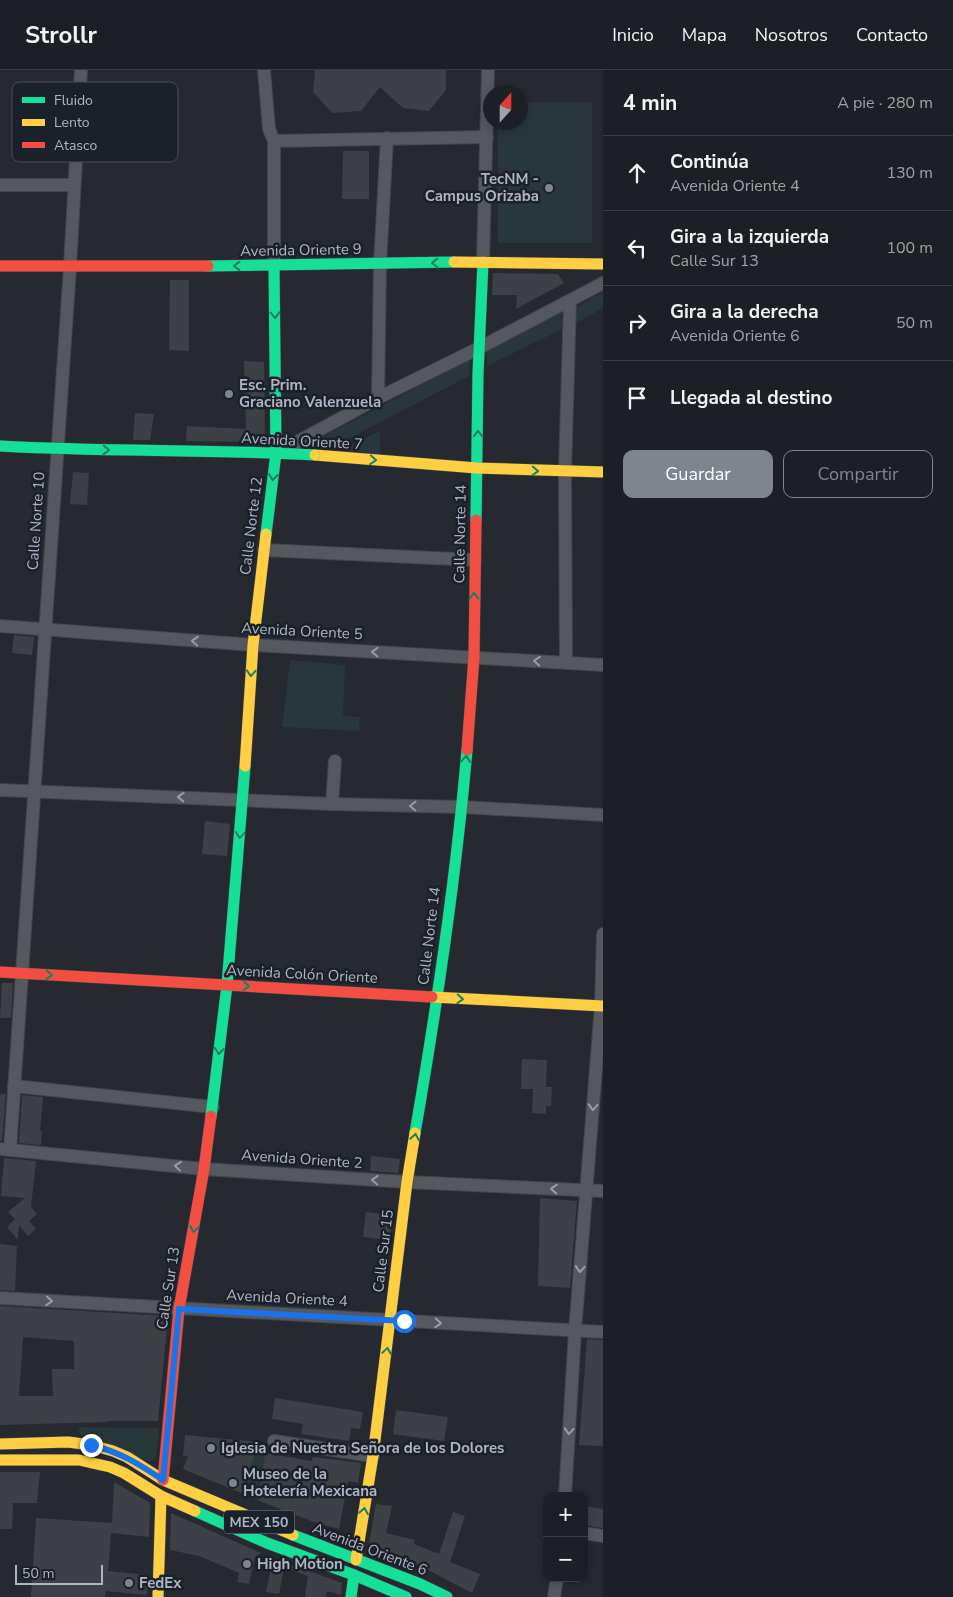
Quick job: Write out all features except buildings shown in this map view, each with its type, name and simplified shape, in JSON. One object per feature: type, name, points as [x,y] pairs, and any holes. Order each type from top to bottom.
[{"type":"street","name":"Calle Norte 12","points":[[227,985],[253,645],[276,453],[274,141],[269,129],[264,70]]},
{"type":"street","name":"Calle Norte 14","points":[[438,997],[462,807],[474,657],[478,374],[484,262],[488,70]]},
{"type":"street","points":[[274,141],[487,137]]},
{"type":"street","points":[[378,398],[380,264],[386,138]]},
{"type":"street","name":"Calle Norte 10","points":[[5,1149],[14,1086],[33,791],[46,630],[75,162]]},
{"type":"street","points":[[0,185],[74,185]]},
{"type":"street","name":"Avenida Oriente 9","points":[[0,266],[274,266],[484,262],[603,264]]},
{"type":"street","points":[[276,453],[378,398],[480,348],[603,283]]},
{"type":"street","points":[[566,663],[565,472],[570,301]]},
{"type":"street","name":"Avenida Oriente 7","points":[[0,446],[57,449],[276,453],[477,468],[603,472]]},
{"type":"street","points":[[264,550],[475,560]]},
{"type":"street","name":"Avenida Oriente 5","points":[[0,626],[253,645],[603,665]]},
{"type":"street","points":[[332,804],[335,760]]},
{"type":"street","points":[[0,790],[603,814]]},
{"type":"street","points":[[565,1492],[575,1331],[602,1006],[603,934]]},
{"type":"street","name":"Avenida Colón Oriente","points":[[0,972],[602,1006]]},
{"type":"street","name":"Calle Sur 13","points":[[158,1597],[161,1496],[179,1309],[204,1169],[227,985]]},
{"type":"street","name":"Calle Sur 15","points":[[351,1597],[373,1456],[407,1182],[438,997]]},
{"type":"street","points":[[14,1086],[213,1107]]},
{"type":"street","name":"Avenida Oriente 2","points":[[5,1149],[204,1169],[407,1182],[603,1191]]},
{"type":"street","name":"Avenida Oriente 4","points":[[0,1298],[603,1332]]},
{"type":"street","points":[[274,1441],[373,1456]]},
{"type":"street","name":"Avenida Oriente 6","points":[[0,1444],[68,1442],[91,1445],[113,1451],[127,1457],[163,1480],[272,1527],[420,1584],[447,1597]]},
{"type":"street","name":"Avenida Oriente 6","points":[[0,1460],[68,1459],[100,1464],[124,1473],[161,1496],[267,1543],[354,1575],[406,1597]]},
{"type":"street","points":[[588,1534],[603,1536]]},
{"type":"street","points":[[554,1597],[556,1582]]},
{"type":"shaded area","name":"TecNM - Campus Orizaba","points":[[528,102],[592,102],[592,243],[498,243],[498,130],[528,130]]},
{"type":"shaded area","points":[[603,292],[603,308],[576,323],[575,308]]},
{"type":"shaded area","points":[[561,313],[562,329],[487,366],[487,349]]},
{"type":"shaded area","points":[[470,359],[469,376],[327,450],[304,447]]},
{"type":"shaded area","points":[[380,431],[380,456],[336,453]]},
{"type":"shaded area","points":[[290,660],[345,665],[343,716],[360,717],[359,731],[282,727]]},
{"type":"shaded area","points":[[78,1427],[159,1428],[156,1458],[150,1462],[80,1435]]},
{"type":"shaded area","points":[[251,1454],[265,1455],[259,1501],[241,1493]]},
{"type":"traffic: fast","points":[[208,266],[454,262]]},
{"type":"traffic: fast","points":[[476,520],[478,374],[483,262]]},
{"type":"traffic: fast","points":[[266,534],[276,453],[274,266]]},
{"type":"traffic: fast","points":[[0,446],[315,455]]},
{"type":"traffic: fast","points":[[415,1133],[445,942],[467,750]]},
{"type":"traffic: fast","points":[[211,1116],[227,985],[245,766]]},
{"type":"traffic: fast","points":[[195,1511],[267,1543],[354,1575],[406,1597]]},
{"type":"traffic: fast","points":[[293,1535],[420,1584],[447,1597]]},
{"type":"traffic: fast","points":[[351,1597],[354,1575]]},
{"type":"traffic: slow","points":[[454,262],[603,264]]},
{"type":"traffic: slow","points":[[315,455],[477,468],[603,472]]},
{"type":"traffic: slow","points":[[245,766],[253,645],[266,534]]},
{"type":"traffic: slow","points":[[432,997],[603,1006]]},
{"type":"traffic: slow","points":[[356,1560],[373,1456],[407,1182],[415,1133]]},
{"type":"traffic: slow","points":[[0,1444],[68,1442],[91,1445],[113,1451],[127,1457],[163,1480],[293,1535]]},
{"type":"traffic: slow","points":[[0,1460],[79,1460],[110,1467],[124,1473],[161,1496],[195,1511]]},
{"type":"traffic: slow","points":[[158,1597],[161,1496]]},
{"type":"traffic: jam","points":[[0,266],[208,266]]},
{"type":"traffic: jam","points":[[467,750],[474,657],[476,520]]},
{"type":"traffic: jam","points":[[0,972],[432,997]]},
{"type":"traffic: jam","points":[[163,1480],[179,1309],[204,1169],[211,1116]]},
{"type":"place","name":"TecNM - Campus Orizaba","points":[[549,188]]},
{"type":"place","name":"Esc. Prim. Graciano Valenzuela","points":[[229,394]]},
{"type":"place","name":"Iglesia de Nuestra Señora de los Dolores","points":[[211,1448]]},
{"type":"place","name":"Museo de la Hotelería Mexicana","points":[[233,1483]]},
{"type":"place","name":"High Motion","points":[[247,1564]]},
{"type":"place","name":"FedEx","points":[[129,1583]]},
{"type":"route","points":[[91,1445],[127,1457],[163,1480],[179,1309],[404,1321]]}]
